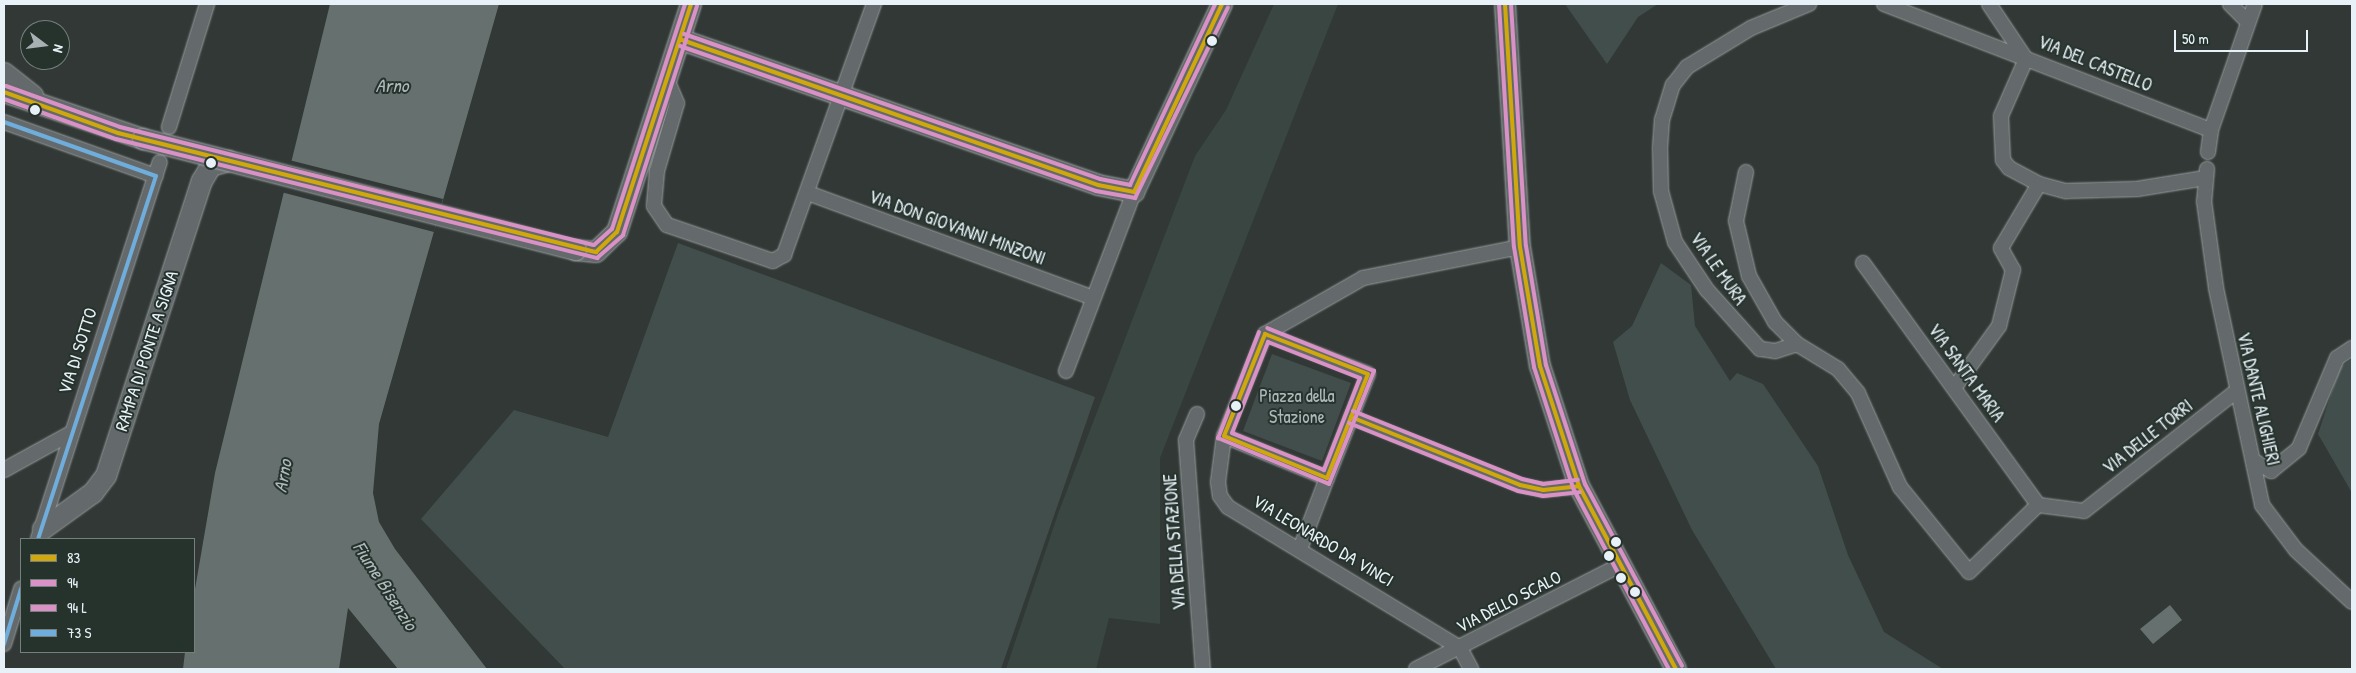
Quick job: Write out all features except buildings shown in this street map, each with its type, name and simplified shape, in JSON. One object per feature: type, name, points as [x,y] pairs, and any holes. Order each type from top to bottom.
[{"type":"main road","points":[[4,92],[53,111],[143,139],[576,250],[596,252],[617,232],[682,40],[691,4]]},
{"type":"main road","points":[[682,40],[843,94],[1098,185],[1134,192],[1222,4]]},
{"type":"main road","points":[[1505,4],[1520,247],[1540,366],[1579,486],[1618,566],[1676,669]]},
{"type":"main road","points":[[4,73],[53,111]]},
{"type":"main road","name":"RAMPA DI PONTE A SIGNA","points":[[41,534],[94,493],[106,476],[202,181],[211,166],[228,161]]},
{"type":"street","points":[[169,128],[207,4]]},
{"type":"street","points":[[668,82],[677,104],[657,171],[654,206],[667,225],[774,262],[784,255],[808,193],[874,4]]},
{"type":"street","name":"VIA LE MURA","points":[[1797,344],[1775,352],[1760,349],[1707,290],[1675,242],[1661,190],[1660,148],[1670,94],[1687,67],[1751,28],[1810,4]]},
{"type":"street","points":[[1884,4],[2026,59],[2001,116],[2003,160],[2039,184],[2001,248],[2013,270],[1999,326],[1954,388]]},
{"type":"street","name":"VIA DEL CASTELLO","points":[[1989,4],[2026,59],[2211,130]]},
{"type":"street","points":[[2230,4],[2246,20]]},
{"type":"street","points":[[2208,152],[2211,130],[2246,20],[2255,4]]},
{"type":"street","name":"VIA DI SOTTO","points":[[4,122],[158,169],[71,433],[41,534]]},
{"type":"street","points":[[1746,172],[1736,221],[1748,276],[1775,322],[1797,344],[1838,368],[1858,393],[1900,487],[1969,572],[2038,505]]},
{"type":"street","name":"VIA DANTE ALIGHIERI","points":[[2039,184],[2093,192],[2206,173],[2214,278],[2235,392],[2254,462],[2262,505],[2296,550],[2352,602]]},
{"type":"street","points":[[1066,371],[1134,192]]},
{"type":"street","name":"VIA DON GIOVANNI MINZONI","points":[[808,193],[1093,298]]},
{"type":"street","points":[[1327,478],[1224,436],[1265,334],[1363,278],[1520,247]]},
{"type":"street","name":"VIA SANTA MARIA","points":[[1862,263],[2038,505]]},
{"type":"street","points":[[1265,334],[1368,374],[1300,549]]},
{"type":"street","points":[[2254,462],[2270,471],[2299,448],[2337,358],[2352,348]]},
{"type":"street","name":"VIA DELLE TORRI","points":[[2038,505],[2084,511],[2235,392]]},
{"type":"street","name":"VIA DELLA STAZIONE","points":[[1197,414],[1186,440],[1203,669]]},
{"type":"street","points":[[1351,418],[1520,485],[1543,490],[1579,486]]},
{"type":"street","points":[[4,470],[71,433]]},
{"type":"street","name":"VIA LEONARDO DA VINCI","points":[[1224,436],[1220,496],[1228,507],[1300,549],[1460,648]]},
{"type":"street","name":"VIA DELLO SCALO","points":[[1416,669],[1618,566]]},
{"type":"street","points":[[4,644],[20,592]]},
{"type":"street","points":[[1460,648],[1471,669]]},
{"type":"shaded area","points":[[1274,4],[1338,4],[1160,458],[1160,624],[1109,618],[1096,669],[1006,669],[1058,514],[1195,156],[1226,110]]},
{"type":"green space","points":[[1565,4],[1658,4],[1638,17],[1607,64]]},
{"type":"green space","points":[[678,243],[1095,397],[1001,669],[565,669],[421,519],[514,410],[608,437]]},
{"type":"green space","points":[[1661,263],[1691,285],[1695,326],[1730,381],[1737,373],[1763,384],[1818,466],[1848,555],[1884,632],[1943,669],[1776,669],[1692,530],[1630,400],[1613,342],[1632,326]]},
{"type":"green space","name":"Piazza della Stazione","points":[[1272,354],[1351,383],[1322,461],[1243,431]]},
{"type":"green space","points":[[2352,359],[2352,493],[2318,434],[2340,367]]},
{"type":"water","name":"Arno","points":[[330,4],[499,4],[379,424],[373,493],[379,522],[395,549],[487,669],[398,669],[348,608],[339,669],[183,669],[185,653],[195,653],[195,589],[215,473]]},
{"type":"water","points":[[2170,605],[2182,620],[2153,644],[2140,629]]},
{"type":"pier","points":[[289,160],[443,199],[434,232],[281,192]]},
{"type":"transit line","points":[[6,86],[120,127],[594,245],[612,229],[685,4]]},
{"type":"transit line","name":"83","points":[[4,92],[118,133],[596,252],[617,232],[691,4]]},
{"type":"transit line","points":[[684,34],[1100,179],[1130,185],[1215,4]]},
{"type":"transit line","name":"83","points":[[1134,192],[1222,4]]},
{"type":"transit line","name":"94","points":[[1499,4],[1514,247],[1534,367],[1573,488],[1669,669]]},
{"type":"transit line","name":"83","points":[[1505,4],[1520,247],[1540,366],[1579,486],[1676,669]]},
{"type":"transit line","points":[[1511,4],[1526,246],[1546,365],[1585,484],[1682,666]]},
{"type":"transit line","name":"94","points":[[4,99],[116,139],[597,258],[623,235],[697,6]]},
{"type":"transit line","name":"94","points":[[680,46],[1096,191],[1135,198],[1228,7]]},
{"type":"transit line","name":"83","points":[[682,40],[1098,185],[1134,192]]},
{"type":"transit line","points":[[4,122],[156,176],[38,538]]},
{"type":"transit line","points":[[1259,332],[1218,438],[1329,484],[1374,371],[1267,328]]},
{"type":"transit line","name":"83","points":[[1265,334],[1368,374],[1327,478],[1224,436],[1265,334]]},
{"type":"transit line","name":"94","points":[[1268,342],[1360,378],[1324,470],[1232,433],[1268,342]]},
{"type":"transit line","points":[[1353,411],[1522,479],[1543,484],[1578,480]]},
{"type":"transit line","name":"83","points":[[1351,417],[1520,485],[1543,490],[1579,486]]},
{"type":"transit line","name":"94","points":[[1349,423],[1518,491],[1543,496],[1580,492]]},
{"type":"transit line","points":[[4,644],[20,592]]},
{"type":"water label","name":"Fiume Bisenzio","points":[[385,586]]}]
